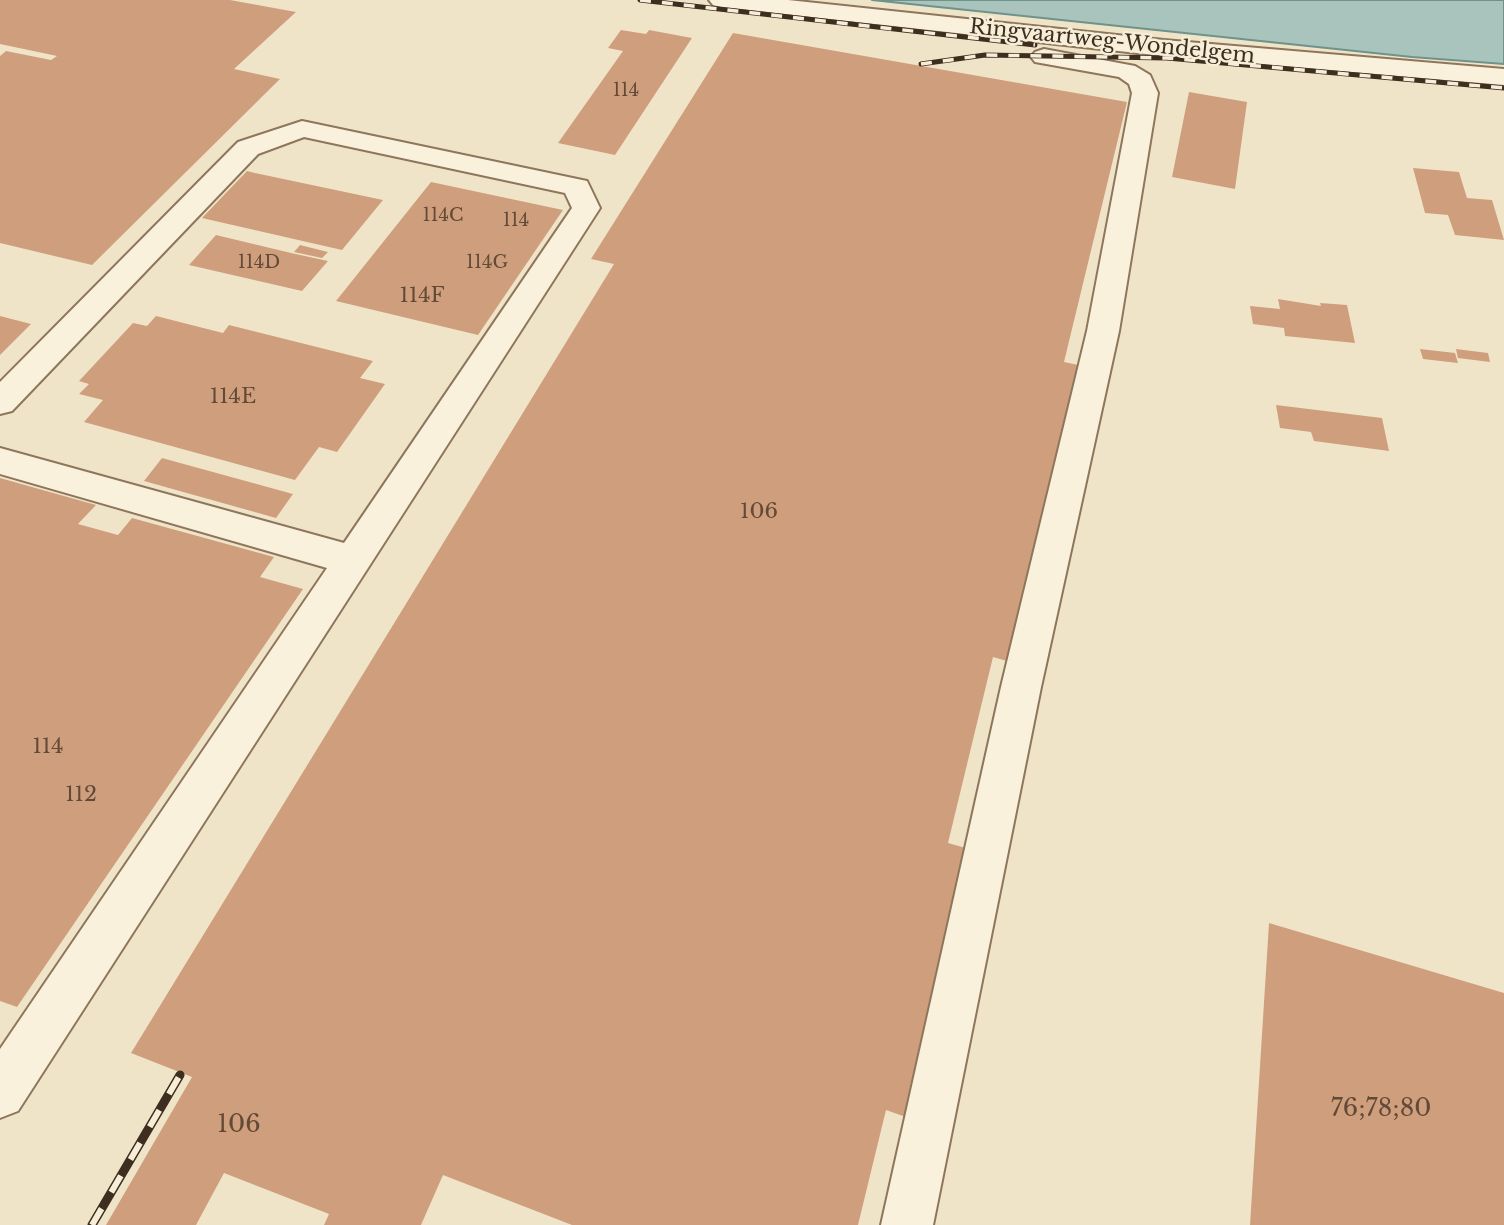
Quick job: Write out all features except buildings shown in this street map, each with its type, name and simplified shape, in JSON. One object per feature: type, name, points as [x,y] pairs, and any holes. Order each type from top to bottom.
[{"type":"street","name":"Ringvaartweg-Wondelgem","points":[[721,0],[1164,48],[1504,77]]},
{"type":"street","points":[[907,1225],[1021,687],[1103,331],[1145,93],[1141,80],[1126,71],[1044,57]]},
{"type":"street","points":[[0,402],[247,148],[302,129],[577,187],[586,208],[0,1093]]},
{"type":"street","points":[[0,461],[353,561]]},
{"type":"water","points":[[872,0],[1504,0],[1504,64],[1412,57]]},
{"type":"railway","points":[[640,0],[1035,45]]},
{"type":"railway","points":[[921,64],[985,55],[1167,58],[1504,88]]},
{"type":"railway","points":[[92,1225],[180,1075]]}]
